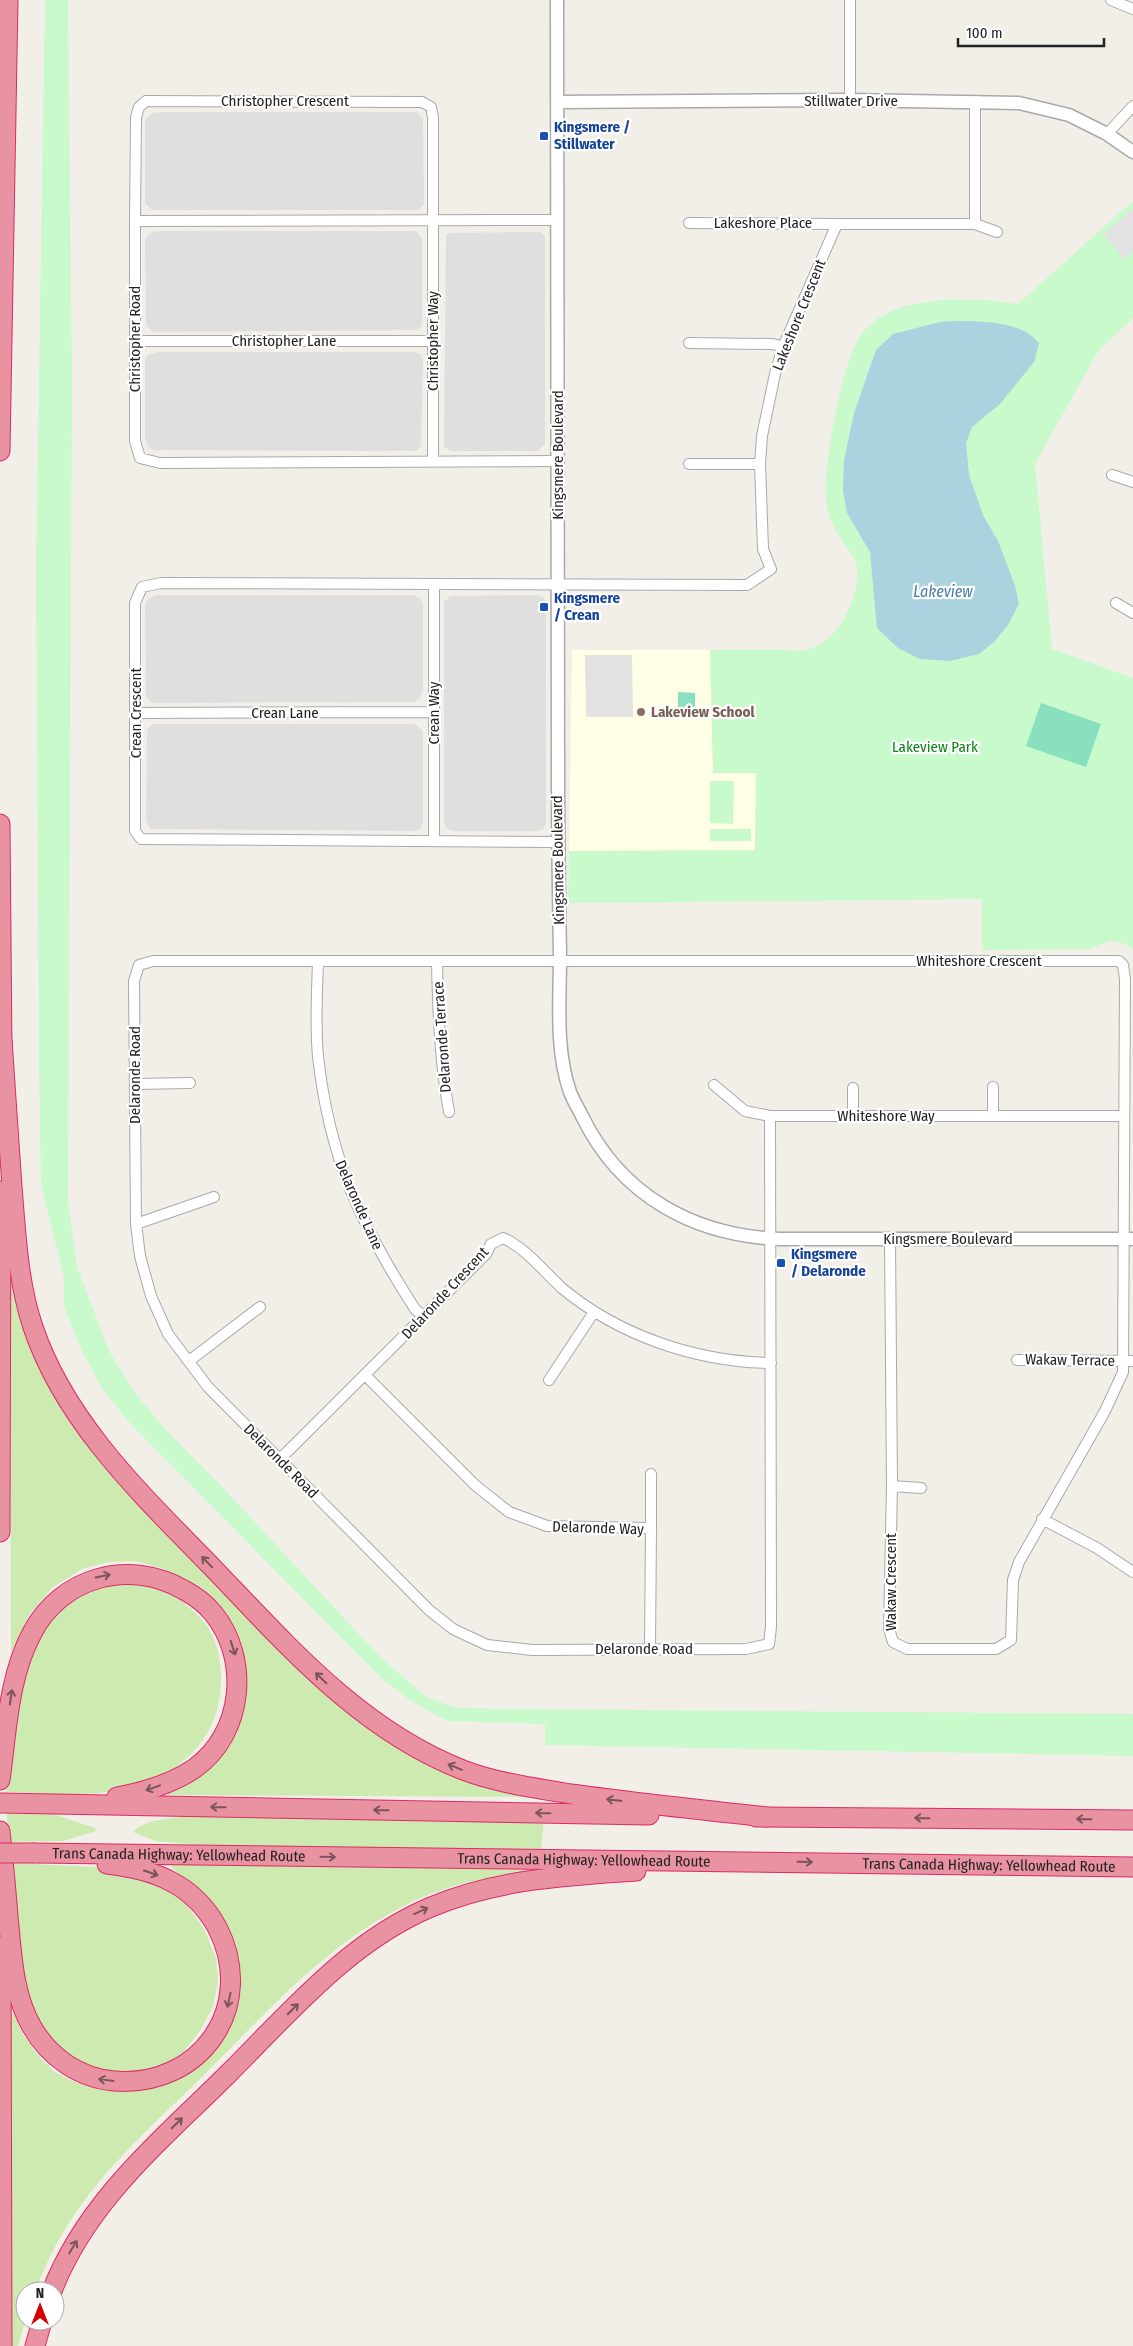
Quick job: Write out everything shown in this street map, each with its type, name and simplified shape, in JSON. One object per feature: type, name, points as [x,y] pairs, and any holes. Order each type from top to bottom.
[{"type":"highway","points":[[0,451],[8,5]]},
{"type":"highway","points":[[0,824],[2,1040],[0,1532]]},
{"type":"highway","points":[[2,1040],[15,1222],[21,1272],[26,1304],[43,1352],[68,1399],[105,1452],[238,1594],[312,1669],[350,1704],[397,1737],[444,1762],[486,1778],[547,1790],[616,1800],[767,1817]]},
{"type":"highway","points":[[0,1780],[16,1672],[31,1634],[52,1605],[78,1585],[98,1577],[137,1573],[158,1578],[175,1585],[198,1598],[213,1612],[226,1630],[234,1651],[237,1674],[232,1716],[224,1736],[196,1768],[179,1778],[141,1793],[94,1801],[0,1805],[2,2346]]},
{"type":"highway","points":[[39,1804],[767,1817],[1133,1820]]},
{"type":"highway","points":[[0,1831],[15,1980],[32,2028],[44,2043],[70,2068],[87,2076],[123,2082],[158,2077],[188,2063],[211,2042],[225,2016],[230,1999],[231,1983],[226,1950],[212,1919],[189,1893],[173,1882],[135,1868],[34,1853],[0,1853]]},
{"type":"highway","name":"Trans Canada Highway: Yellowhead Route","points":[[34,1853],[1133,1867]]},
{"type":"highway","points":[[57,2281],[68,2256],[94,2214],[132,2168],[314,1988],[358,1950],[393,1925],[450,1900],[507,1883],[537,1878],[774,1862]]},
{"type":"highway","points":[[35,2346],[39,2331]]},
{"type":"street","name":"Kingsmere Boulevard","points":[[557,0],[560,1047],[570,1092],[593,1139],[616,1168],[641,1193],[687,1220],[713,1229],[742,1236],[770,1239],[1128,1239]]},
{"type":"street","points":[[850,0],[850,100]]},
{"type":"street","points":[[1111,0],[1133,9]]},
{"type":"street","name":"Christopher Crescent","points":[[136,221],[136,117],[139,107],[146,101],[154,100],[422,102],[431,107],[433,117],[433,221]]},
{"type":"street","name":"Stillwater Drive","points":[[558,102],[850,100],[1019,103],[1069,115],[1107,134],[1133,152]]},
{"type":"street","points":[[975,101],[975,224]]},
{"type":"street","points":[[1107,134],[1114,124],[1133,106]]},
{"type":"street","points":[[136,221],[558,220]]},
{"type":"street","name":"Christopher Road","points":[[136,221],[135,441],[140,458],[160,463],[558,461]]},
{"type":"street","name":"Christopher Way","points":[[433,221],[434,461]]},
{"type":"street","name":"Lakeshore Place","points":[[688,223],[837,224]]},
{"type":"street","points":[[837,224],[975,224],[997,232]]},
{"type":"street","name":"Lakeshore Crescent","points":[[558,583],[747,585],[771,569],[763,549],[760,464],[762,436],[775,374],[784,347],[837,224]]},
{"type":"street","name":"Christopher Lane","points":[[135,341],[433,342]]},
{"type":"street","points":[[689,343],[773,344],[784,347]]},
{"type":"street","points":[[689,464],[760,464]]},
{"type":"street","points":[[1112,475],[1133,482]]},
{"type":"street","name":"Crean Crescent","points":[[558,583],[161,583],[142,587],[136,603],[135,831],[141,839],[558,842]]},
{"type":"street","name":"Crean Way","points":[[434,584],[434,841]]},
{"type":"street","points":[[1116,603],[1133,613]]},
{"type":"street","name":"Crean Lane","points":[[136,714],[434,712]]},
{"type":"street","name":"Delaronde Road","points":[[560,961],[153,961],[139,965],[134,981],[136,1224],[140,1256],[151,1296],[168,1334],[208,1387],[429,1610],[453,1629],[487,1645],[532,1650],[746,1649],[769,1644],[771,1627],[770,1239]]},
{"type":"street","name":"Delaronde Terrace","points":[[437,961],[442,1074],[449,1112]]},
{"type":"street","name":"Whiteshore Crescent","points":[[560,961],[1119,961],[1125,970],[1124,1116],[1128,1239]]},
{"type":"street","name":"Delaronde Lane","points":[[318,962],[318,1054],[324,1104],[336,1156],[354,1202],[374,1242],[415,1308],[424,1317]]},
{"type":"street","points":[[135,1084],[190,1083]]},
{"type":"street","name":"Whiteshore Way","points":[[714,1085],[746,1111],[770,1116],[1124,1116]]},
{"type":"street","points":[[993,1087],[993,1115]]},
{"type":"street","points":[[853,1088],[853,1116]]},
{"type":"street","points":[[770,1116],[770,1239]]},
{"type":"street","points":[[136,1224],[214,1197]]},
{"type":"street","name":"Delaronde Crescent","points":[[280,1459],[486,1254],[491,1244],[503,1238],[515,1243],[563,1288],[594,1312],[635,1333],[685,1351],[721,1360],[771,1363]]},
{"type":"street","name":"Wakaw Crescent","points":[[890,1239],[892,1486],[890,1629],[893,1642],[907,1649],[996,1649],[1012,1640],[1013,1580],[1022,1554],[1119,1384],[1128,1361],[1128,1239]]},
{"type":"street","points":[[189,1361],[260,1307]]},
{"type":"street","points":[[549,1380],[594,1312]]},
{"type":"street","name":"Wakaw Terrace","points":[[1017,1360],[1128,1361]]},
{"type":"street","name":"Delaronde Way","points":[[365,1375],[475,1485],[509,1512],[546,1526],[651,1528],[650,1648]]},
{"type":"street","points":[[651,1474],[651,1528]]},
{"type":"street","points":[[892,1486],[921,1488]]},
{"type":"street","points":[[1042,1518],[1097,1548],[1133,1572]]},
{"type":"shaded area","points":[[416,112],[423,118],[424,204],[418,210],[152,210],[145,203],[145,120],[152,113]]},
{"type":"shaded area","points":[[1133,209],[1133,251],[1124,259],[1103,234]]},
{"type":"shaded area","points":[[155,231],[416,231],[422,238],[422,326],[416,330],[153,332],[146,325],[145,240],[148,235]]},
{"type":"shaded area","points":[[540,232],[545,236],[545,444],[538,451],[451,451],[444,446],[446,235],[450,233]]},
{"type":"shaded area","points":[[158,352],[414,352],[420,354],[423,360],[421,446],[416,451],[153,450],[147,446],[145,437],[145,359],[149,354]]},
{"type":"shaded area","points":[[156,595],[413,595],[423,603],[423,689],[420,698],[414,702],[154,703],[149,701],[146,695],[145,605],[148,599]]},
{"type":"shaded area","points":[[539,595],[545,599],[546,603],[546,824],[542,830],[535,831],[452,831],[446,828],[444,823],[444,602],[450,596]]},
{"type":"shaded area","name":"Lakeview School","points":[[572,650],[710,650],[713,773],[756,773],[755,850],[569,851]]},
{"type":"shaded area","points":[[585,655],[632,655],[633,717],[586,717]]},
{"type":"shaded area","points":[[152,724],[415,724],[423,731],[423,823],[420,829],[416,831],[150,829],[146,820],[147,730]]},
{"type":"green space","points":[[45,0],[68,0],[72,381],[68,1201],[77,1267],[109,1351],[135,1393],[165,1429],[227,1492],[382,1659],[428,1698],[457,1708],[1133,1714],[1133,1756],[545,1745],[545,1724],[447,1721],[411,1701],[380,1677],[127,1420],[102,1388],[82,1351],[64,1307],[64,1278],[41,1185],[36,565]]},
{"type":"green space","name":"Lakeview Park","points":[[1133,201],[1133,318],[1098,351],[1035,464],[1052,649],[1133,678],[1133,949],[1123,943],[1110,941],[1088,949],[982,950],[982,899],[568,903],[569,851],[755,850],[756,773],[713,773],[710,650],[806,650],[815,647],[832,635],[850,606],[856,583],[856,563],[835,530],[830,518],[826,497],[826,474],[831,437],[842,384],[854,348],[864,331],[878,319],[895,310],[915,304],[958,299],[1018,304]]},
{"type":"green space","points":[[678,692],[695,693],[695,715],[678,715]]},
{"type":"green space","points":[[1041,703],[1101,724],[1086,767],[1026,746]]},
{"type":"green space","points":[[710,781],[734,781],[733,824],[710,823]]},
{"type":"green space","points":[[710,829],[751,829],[751,841],[710,841]]},
{"type":"green space","points":[[10,1268],[17,1293],[55,1394],[338,1702],[536,1797],[168,1795],[168,1792],[210,1761],[245,1679],[242,1650],[233,1626],[219,1603],[201,1587],[164,1569],[135,1561],[109,1562],[82,1569],[52,1588],[29,1615],[11,1653]]},
{"type":"green space","points":[[145,1582],[162,1589],[184,1603],[204,1622],[214,1639],[221,1672],[220,1691],[217,1709],[203,1740],[192,1753],[164,1774],[130,1788],[77,1794],[7,1792],[8,1766],[27,1652],[65,1602],[94,1585]]},
{"type":"green space","points":[[7,1813],[53,1814],[95,1828],[96,1831],[63,1841],[7,1842]]},
{"type":"green space","points":[[186,1816],[544,1819],[541,1850],[196,1845],[155,1841],[133,1832],[144,1824]]},
{"type":"green space","points":[[7,1863],[101,1867],[164,1887],[187,1905],[204,1929],[216,1958],[218,1981],[213,2007],[200,2031],[184,2051],[165,2065],[141,2073],[115,2075],[76,2064],[43,2034],[15,1965]]},
{"type":"green space","points":[[168,1863],[468,1867],[529,1871],[464,1883],[433,1893],[402,1907],[373,1923],[346,1942],[295,1984],[134,2143],[103,2177],[69,2223],[39,2281],[15,2281],[15,2331],[22,2331],[18,2346],[5,2346],[5,1996],[24,2036],[40,2058],[55,2072],[72,2081],[102,2090],[125,2092],[155,2087],[175,2079],[230,2019],[213,1909]]},
{"type":"water","name":"Lakeview","points":[[940,322],[989,322],[1012,326],[1022,330],[1039,343],[1034,362],[1000,404],[972,427],[966,443],[969,475],[983,515],[998,541],[1015,586],[1019,604],[1008,625],[994,642],[979,654],[950,661],[920,659],[898,648],[877,628],[870,552],[847,513],[843,491],[844,460],[854,413],[876,350],[893,334]]},
{"type":"place","name":"Kingsmere / Stillwater","points":[[544,136]]},
{"type":"place","name":"Kingsmere / Crean","points":[[544,607]]},
{"type":"place","name":"Lakeview School","points":[[641,712]]},
{"type":"place","name":"Kingsmere / Delaronde","points":[[781,1263]]}]
